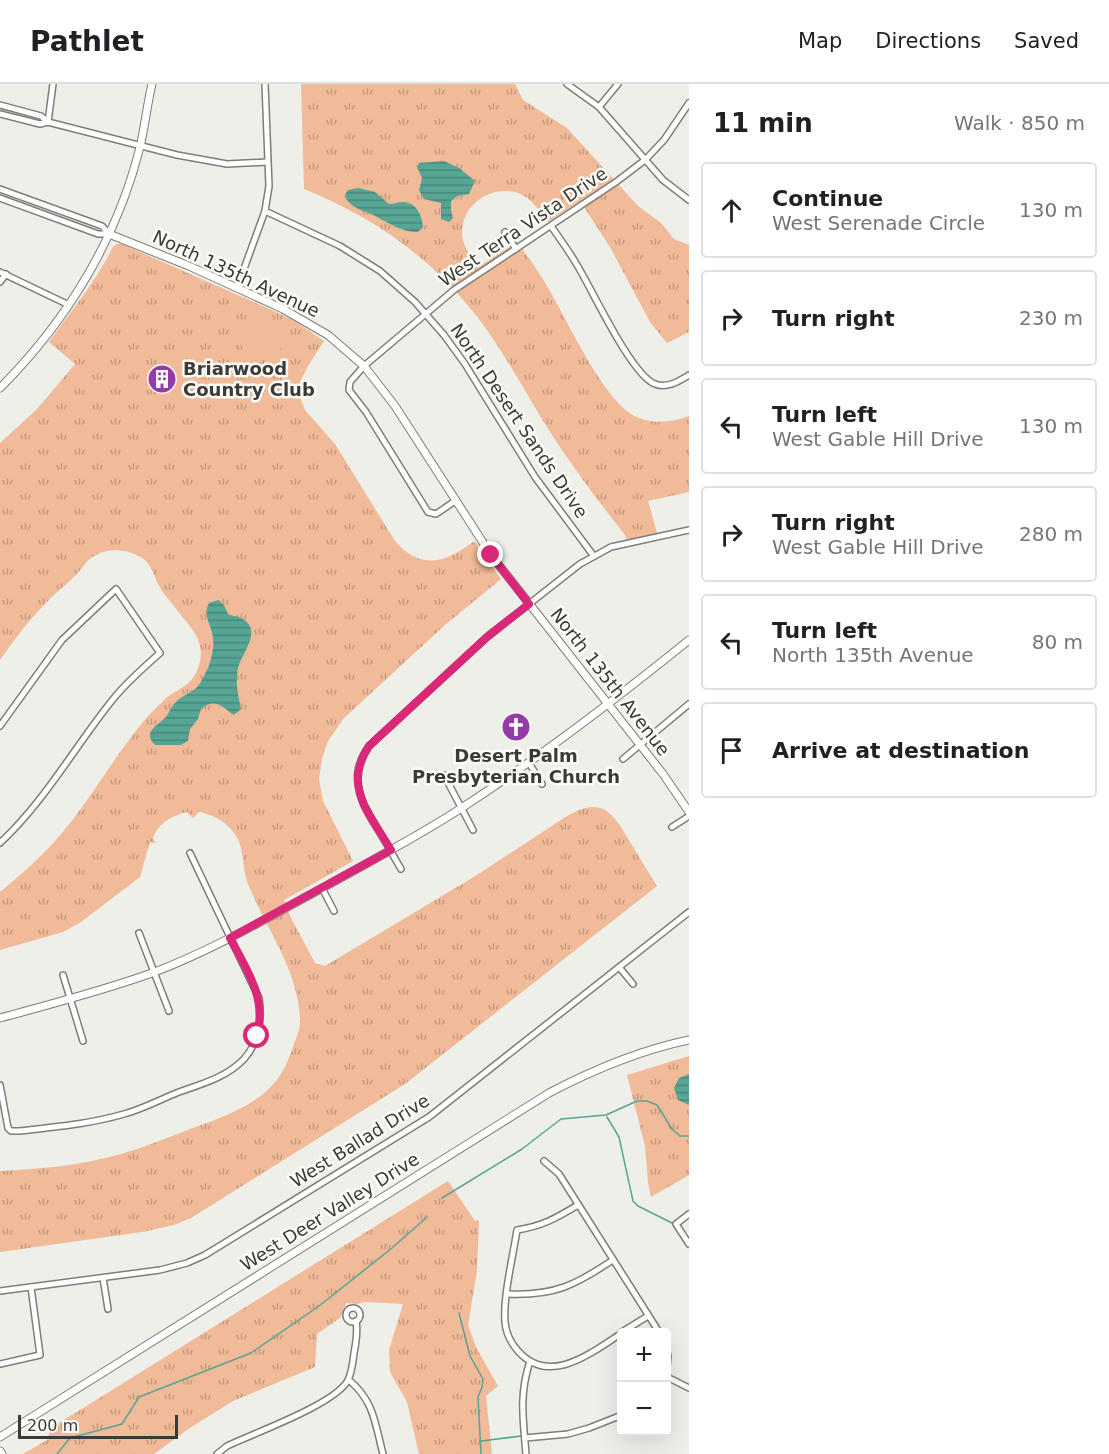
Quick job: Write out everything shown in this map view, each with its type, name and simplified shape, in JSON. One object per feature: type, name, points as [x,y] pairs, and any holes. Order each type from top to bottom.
[{"type":"street","points":[[48,122],[53,84]]},
{"type":"street","points":[[0,388],[32,356],[69,305],[87,277],[109,234],[128,186],[140,146],[152,84]]},
{"type":"street","points":[[237,288],[265,212],[268,186],[265,84]]},
{"type":"street","points":[[567,84],[599,107],[663,180],[689,201]]},
{"type":"street","points":[[599,107],[618,84]]},
{"type":"street","name":"West Terra Vista Drive","points":[[455,501],[436,514],[428,512],[366,411],[349,390],[350,382],[364,366],[473,277],[645,160],[664,140],[689,103]]},
{"type":"street","points":[[0,105],[41,116],[48,122],[140,146],[227,164],[267,162]]},
{"type":"street","points":[[0,114],[40,124],[48,122]]},
{"type":"street","name":"North 135th Avenue","points":[[0,189],[102,226],[109,234]]},
{"type":"street","name":"North 135th Avenue","points":[[0,198],[98,234],[109,234],[283,309],[328,334],[364,366],[395,406],[491,555],[641,746],[689,814]]},
{"type":"street","points":[[29,208],[31,200]]},
{"type":"street","name":"North Desert Sands Drive","points":[[265,212],[340,246],[380,271],[425,314],[465,364],[535,477],[594,555]]},
{"type":"street","points":[[551,226],[576,262],[612,328],[643,375],[652,384],[662,386],[670,385],[689,375]]},
{"type":"street","points":[[505,232],[516,249]]},
{"type":"street","points":[[0,282],[3,273],[69,305]]},
{"type":"street","points":[[401,869],[360,794],[357,782],[361,758],[369,746],[487,637],[594,555],[611,547],[689,530]]},
{"type":"street","points":[[0,726],[62,640],[116,589],[160,653],[114,698],[30,813],[0,843]]},
{"type":"street","points":[[0,1018],[71,999],[154,972],[230,938],[322,888],[461,808],[530,763],[608,705],[689,640]]},
{"type":"street","points":[[623,759],[689,704]]},
{"type":"street","points":[[530,763],[542,784]]},
{"type":"street","points":[[444,775],[473,830]]},
{"type":"street","points":[[672,827],[689,814]]},
{"type":"street","points":[[0,1085],[8,1128],[14,1132],[86,1123],[125,1114],[208,1082],[228,1072],[246,1057],[252,1048],[261,1013],[254,986],[190,853]]},
{"type":"street","points":[[322,888],[334,911]]},
{"type":"street","name":"West Ballad Drive","points":[[0,1291],[160,1270],[187,1263],[228,1242],[429,1117],[688,913]]},
{"type":"street","points":[[139,933],[169,1011]]},
{"type":"street","points":[[619,967],[633,984]]},
{"type":"street","points":[[63,975],[83,1041]]},
{"type":"street","name":"West Deer Valley Drive","points":[[0,1437],[549,1093],[633,1056],[689,1040]]},
{"type":"street","points":[[544,1161],[559,1174],[656,1328]]},
{"type":"street","points":[[578,1205],[549,1223],[517,1230],[505,1316],[508,1337],[523,1356],[546,1366],[571,1364],[617,1336]]},
{"type":"street","points":[[689,1214],[676,1224],[689,1244]]},
{"type":"street","points":[[508,1294],[534,1294],[560,1290],[579,1282],[613,1260]]},
{"type":"street","points":[[103,1278],[108,1309]]},
{"type":"street","points":[[0,1364],[40,1355],[31,1287]]},
{"type":"street","points":[[630,1328],[648,1316]]},
{"type":"street","points":[[217,1454],[227,1446],[334,1397],[349,1380],[356,1341],[356,1321]]},
{"type":"street","points":[[526,1454],[522,1397],[524,1379],[531,1361]]},
{"type":"street","points":[[671,1379],[689,1388]]},
{"type":"street","points":[[349,1380],[365,1395],[369,1403],[382,1452],[375,1454]]},
{"type":"street","points":[[525,1438],[568,1434],[617,1417]]},
{"type":"green space","points":[[301,84],[515,84],[523,100],[567,128],[638,206],[660,222],[674,239],[689,245],[689,332],[667,343],[650,322],[610,247],[580,201],[548,222],[526,197],[515,192],[504,191],[484,197],[475,203],[463,222],[462,234],[466,247],[478,267],[517,242],[548,288],[600,379],[621,406],[631,414],[645,420],[660,422],[689,416],[689,492],[648,501],[657,533],[627,541],[625,535],[562,451],[485,327],[441,277],[387,232],[326,198],[304,189]]},
{"type":"green space","name":"Briarwood Country Club","points":[[117,244],[122,244],[274,311],[295,321],[324,341],[300,382],[300,397],[305,410],[335,444],[395,541],[414,557],[434,560],[444,559],[474,541],[501,579],[445,625],[344,718],[328,741],[319,779],[323,801],[353,861],[284,900],[315,963],[325,966],[477,875],[567,816],[590,807],[607,811],[613,817],[626,834],[657,886],[405,1084],[191,1218],[174,1225],[142,1232],[0,1252],[0,1171],[61,1166],[107,1158],[236,1111],[258,1098],[279,1077],[289,1059],[300,1026],[299,1004],[294,986],[281,951],[248,884],[239,841],[226,824],[213,816],[199,812],[193,818],[187,812],[162,824],[153,838],[155,843],[150,842],[140,877],[81,922],[63,932],[0,950],[0,892],[38,859],[63,832],[149,715],[193,677],[201,655],[194,632],[161,590],[145,560],[135,554],[116,550],[104,552],[87,561],[33,617],[0,660],[0,443],[37,409],[75,364],[49,342]]},
{"type":"green space","points":[[271,319],[287,344],[254,366],[238,340]]},
{"type":"green space","points":[[689,1056],[689,1175],[651,1197],[645,1146],[627,1075]]},
{"type":"green space","points":[[448,1181],[475,1221],[479,1220],[477,1271],[468,1325],[477,1349],[498,1386],[486,1396],[492,1454],[419,1454],[407,1402],[390,1372],[389,1350],[403,1304],[364,1302],[346,1303],[341,1317],[317,1334],[315,1367],[233,1401],[154,1454],[23,1454],[47,1440],[51,1428]]},
{"type":"shaded area","points":[[444,161],[459,168],[475,181],[469,194],[457,196],[451,201],[453,218],[449,222],[441,219],[441,203],[424,199],[419,190],[422,178],[417,167],[419,163]]},
{"type":"shaded area","points":[[358,188],[375,192],[389,204],[409,203],[420,215],[423,227],[418,232],[406,231],[354,206],[345,195],[348,190]]},
{"type":"shaded area","points":[[218,600],[224,605],[228,614],[241,618],[248,623],[251,629],[250,642],[237,673],[241,709],[234,715],[218,704],[206,705],[201,709],[198,719],[190,729],[188,741],[181,745],[155,745],[150,736],[152,730],[166,717],[174,704],[198,686],[204,676],[212,657],[213,644],[207,607],[209,603]]},
{"type":"shaded area","points":[[689,1074],[689,1105],[678,1100],[674,1088],[679,1078]]},
{"type":"waterway","points":[[442,1198],[522,1149],[561,1119],[606,1115],[637,1101],[647,1101],[657,1105],[672,1129],[680,1136],[689,1136]]},
{"type":"waterway","points":[[607,1117],[619,1137],[633,1201],[638,1206],[672,1223]]},
{"type":"waterway","points":[[57,1454],[70,1438],[122,1424],[139,1397],[251,1353],[319,1306],[427,1217]]},
{"type":"waterway","points":[[459,1313],[470,1356],[483,1379],[478,1397],[481,1454]]},
{"type":"waterway","points":[[481,1441],[521,1436]]},
{"type":"place","name":"Briarwood Country Club","points":[[162,379]]},
{"type":"place","name":"Desert Palm Presbyterian Church","points":[[516,727]]},
{"type":"route","points":[[257,1036],[261,1013],[259,998],[230,938],[391,850],[364,805],[360,794],[357,782],[361,758],[369,746],[487,637],[529,604],[491,555]]}]
